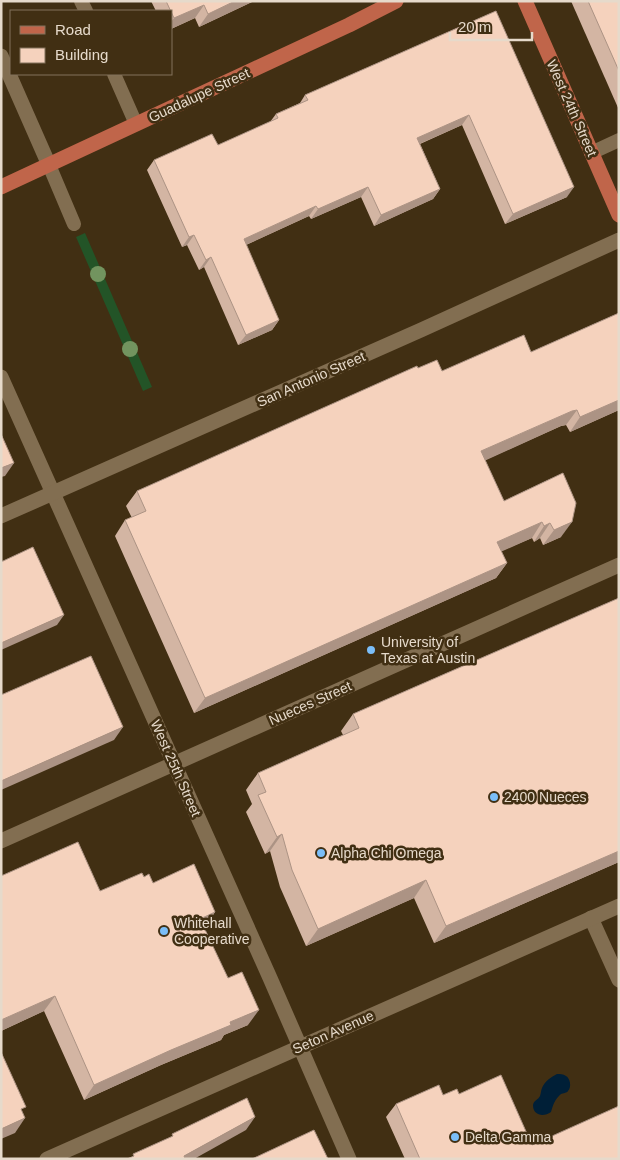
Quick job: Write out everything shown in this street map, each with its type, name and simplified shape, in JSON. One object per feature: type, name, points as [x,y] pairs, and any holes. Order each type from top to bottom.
[{"type":"main road","name":"Guadalupe Street","points":[[1,187],[349,25],[396,1]]},
{"type":"main road","name":"West 24th Street","points":[[524,1],[619,215]]},
{"type":"street","points":[[1,56],[49,165]]},
{"type":"street","name":"San Antonio Street","points":[[1,516],[619,240]]},
{"type":"street","name":"West 25th Street","points":[[1,377],[349,1159]]},
{"type":"street","name":"Nueces Street","points":[[1,841],[619,565]]},
{"type":"street","name":"Seton Avenue","points":[[47,1159],[619,906]]},
{"type":"street","points":[[591,918],[619,980]]},
{"type":"lane","points":[[114,75],[136,124]]},
{"type":"lane","points":[[592,153],[619,140]]},
{"type":"lane","points":[[49,165],[74,224]]},
{"type":"green space","points":[[85,233],[152,387],[143,391],[76,237]]},
{"type":"water","points":[[557,1074],[563,1074],[569,1079],[570,1087],[567,1092],[557,1098],[551,1112],[539,1114],[533,1109],[533,1105],[540,1096],[545,1083]]},
{"type":"building","points":[[166,1],[235,1],[208,14],[204,5],[174,18],[172,10]]},
{"type":"building","points":[[588,1],[619,1],[619,71]]},
{"type":"building","points":[[496,11],[574,187],[513,214],[469,115],[417,138],[440,189],[381,215],[368,187],[318,209],[316,206],[244,239],[279,320],[246,335],[211,257],[206,260],[194,235],[189,237],[154,160],[212,134],[218,145],[278,118],[276,114],[308,100],[305,95]]},
{"type":"building","points":[[619,313],[619,400],[580,417],[577,410],[572,411],[481,451],[504,501],[563,473],[576,503],[572,522],[554,530],[550,523],[544,526],[542,522],[497,542],[507,563],[205,698],[125,520],[146,511],[137,491],[417,366],[418,368],[437,360],[442,371],[524,335],[531,352]]},
{"type":"building","points":[[1,434],[14,463],[1,468]]},
{"type":"building","points":[[33,547],[64,615],[1,643],[1,562]]},
{"type":"building","name":"2400 Nueces","points":[[619,598],[619,851],[446,926],[426,880],[318,929],[292,870],[282,834],[277,837],[258,795],[266,792],[258,773],[359,728],[353,714]]},
{"type":"building","points":[[91,656],[123,727],[1,781],[1,695]]},
{"type":"building","points":[[78,842],[100,891],[142,873],[144,877],[149,874],[153,883],[194,864],[215,912],[200,919],[228,978],[242,972],[259,1010],[230,1022],[231,1025],[94,1085],[55,996],[1,1020],[1,876]]},
{"type":"building","points":[[1,1052],[26,1107],[21,1109],[25,1118],[1,1129]]},
{"type":"building","name":"Delta Gamma","points":[[501,1075],[532,1145],[619,1106],[619,1158],[420,1159],[396,1104],[439,1085],[443,1095],[457,1089],[459,1094]]},
{"type":"building","points":[[247,1098],[255,1117],[184,1156],[185,1159],[127,1159],[134,1156],[133,1154],[173,1136],[172,1134]]},
{"type":"building","points":[[314,1130],[328,1159],[252,1159]]},
{"type":"place","name":"University of Texas at Austin","points":[[371,650]]},
{"type":"place","name":"2400 Nueces","points":[[494,797]]},
{"type":"place","name":"Alpha Chi Omega","points":[[321,853]]},
{"type":"place","name":"Whitehall Cooperative","points":[[164,931]]},
{"type":"place","name":"Delta Gamma","points":[[455,1137]]}]
